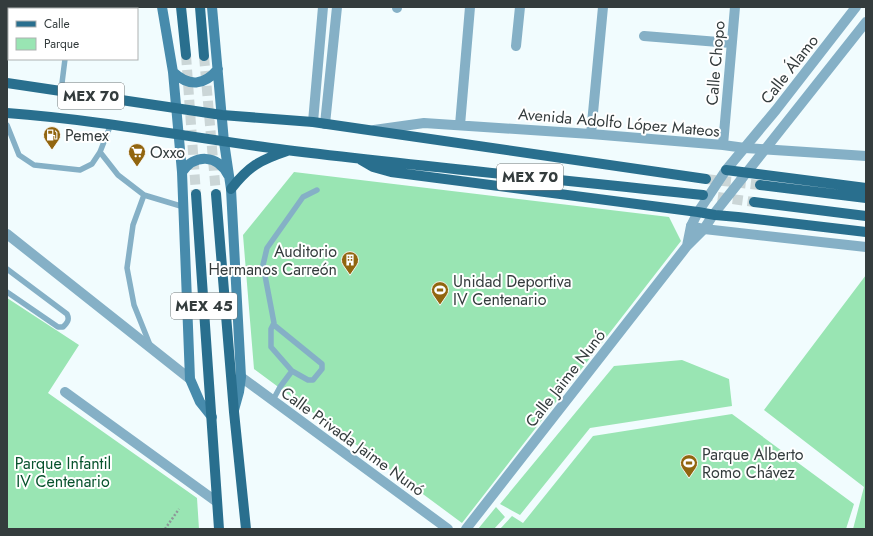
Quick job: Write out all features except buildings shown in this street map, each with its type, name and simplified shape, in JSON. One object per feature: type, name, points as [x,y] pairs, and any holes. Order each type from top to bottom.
[{"type":"main road","points":[[162,7],[173,72],[182,172],[190,379],[200,402],[212,417]]},
{"type":"main road","points":[[181,7],[186,55]]},
{"type":"main road","points":[[200,7],[204,56]]},
{"type":"main road","points":[[212,7],[224,142],[229,176],[241,377],[234,412]]},
{"type":"main road","points":[[173,72],[181,79],[191,83],[202,82],[211,77],[218,69]]},
{"type":"main road","name":"MEX 70","points":[[7,83],[222,115],[313,122],[706,179]]},
{"type":"main road","name":"MEX 70","points":[[7,113],[111,124],[224,142],[289,150],[703,195]]},
{"type":"main road","points":[[230,189],[243,173],[258,162],[289,150]]},
{"type":"main road","points":[[358,158],[373,167],[391,172],[713,215],[866,232]]},
{"type":"main road","points":[[182,172],[192,162],[207,159],[216,162],[224,168],[229,176]]},
{"type":"main road","points":[[726,170],[866,188]]},
{"type":"main road","points":[[760,185],[866,198]]},
{"type":"main road","name":"MEX 45","points":[[196,194],[219,529]]},
{"type":"main road","name":"MEX 45","points":[[216,194],[234,412],[246,529]]},
{"type":"main road","points":[[754,202],[866,216]]},
{"type":"street","points":[[313,122],[323,7]]},
{"type":"street","points":[[325,124],[337,7]]},
{"type":"street","points":[[460,125],[470,7]]},
{"type":"street","points":[[516,46],[520,7]]},
{"type":"street","points":[[591,134],[603,7]]},
{"type":"street","name":"Calle Chopo","points":[[723,145],[734,7]]},
{"type":"street","name":"Calle Álamo","points":[[726,170],[856,7]]},
{"type":"street","name":"Calle Álamo","points":[[747,173],[866,22]]},
{"type":"street","points":[[644,36],[732,44]]},
{"type":"street","name":"Avenida Adolfo López Mateos","points":[[370,130],[424,123],[591,134],[765,150],[866,156]]},
{"type":"street","name":"Calle Jaime Nunó","points":[[687,246],[691,226],[698,212],[726,170]]},
{"type":"street","name":"Calle Jaime Nunó","points":[[466,529],[687,246],[704,230],[713,215],[747,173]]},
{"type":"street","points":[[691,226],[704,230],[866,247]]},
{"type":"street","points":[[7,234],[190,379]]},
{"type":"street","name":"Calle Privada Jaime Nunó","points":[[241,377],[448,529]]},
{"type":"street","points":[[65,392],[217,502]]},
{"type":"lane","points":[[61,91],[65,60]]},
{"type":"lane","points":[[7,125],[19,155],[34,165],[80,170],[92,164],[100,152],[111,124]]},
{"type":"lane","points":[[100,152],[118,175],[144,195],[184,207]]},
{"type":"lane","points":[[274,325],[322,364],[322,369],[313,380],[308,380],[292,371],[271,346],[271,329],[274,325],[264,265],[267,248],[303,197],[317,190]]},
{"type":"lane","points":[[144,195],[133,225],[127,268],[134,305],[151,348]]},
{"type":"lane","points":[[7,269],[67,314],[69,321],[63,327],[58,327],[7,292]]},
{"type":"lane","points":[[273,400],[280,387],[292,371]]},
{"type":"path","points":[[165,529],[179,509]]},
{"type":"green space","name":"Unidad Deportiva IV Centenario","points":[[294,172],[669,217],[681,241],[462,523],[254,369],[243,235]]},
{"type":"green space","points":[[866,275],[866,529],[853,529],[864,487],[764,410]]},
{"type":"green space","name":"Parque Infantil IV Centenario","points":[[7,298],[79,345],[48,393],[197,498],[199,529],[7,529]]},
{"type":"green space","points":[[682,360],[729,379],[732,406],[590,428],[520,515],[500,504],[614,366]]},
{"type":"green space","name":"Parque Alberto Romo Chávez","points":[[732,414],[854,504],[846,529],[500,529],[512,516],[523,523],[593,436]]},
{"type":"green space","points":[[496,507],[505,517],[494,529],[478,529]]},
{"type":"tunnel","points":[[186,55],[196,194]]},
{"type":"tunnel","points":[[204,56],[216,194]]},
{"type":"tunnel","points":[[706,179],[760,185]]},
{"type":"tunnel","points":[[703,195],[754,202]]},
{"type":"place","name":"Pemex","points":[[52,150]]},
{"type":"place","name":"Oxxo","points":[[137,167]]},
{"type":"place","name":"Auditorio Hermanos Carreón","points":[[350,275]]},
{"type":"place","name":"Unidad Deportiva IV Centenario","points":[[440,305]]},
{"type":"place","name":"Parque Alberto Romo Chávez","points":[[689,478]]}]
